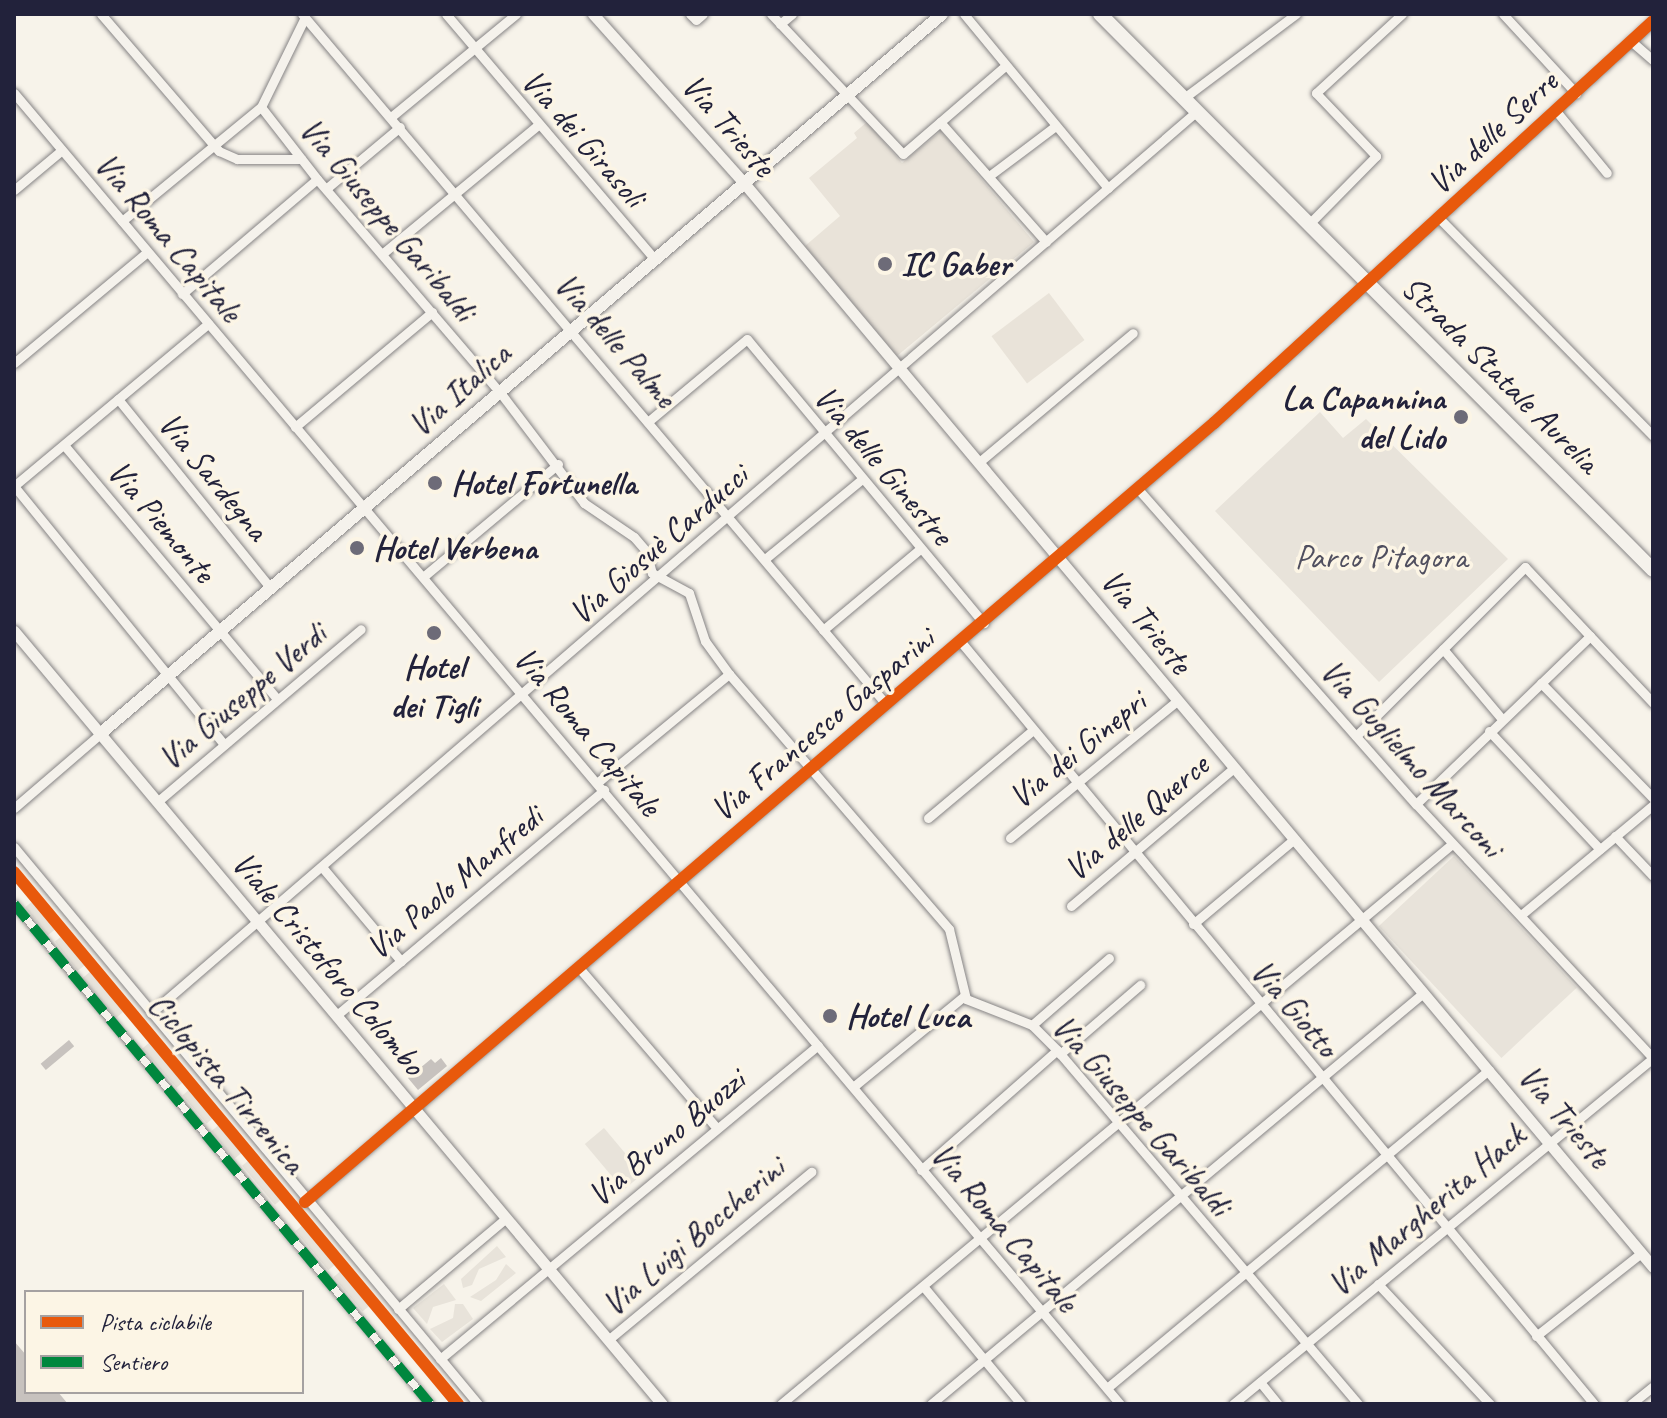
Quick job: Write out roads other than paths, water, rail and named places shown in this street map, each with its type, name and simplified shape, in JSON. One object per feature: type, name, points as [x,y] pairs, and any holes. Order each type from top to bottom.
[{"type":"main road","name":"Via Italica","points":[[100,734],[269,586],[942,14]]},
{"type":"main road","name":"Strada Statale Aurelia","points":[[1101,15],[1653,570]]},
{"type":"street","points":[[101,14],[214,146],[237,159],[301,159]]},
{"type":"street","name":"Via dei Girasoli","points":[[446,14],[655,260]]},
{"type":"street","points":[[391,117],[516,14]]},
{"type":"street","name":"Via Trieste","points":[[593,14],[744,183],[1653,1267]]},
{"type":"street","points":[[690,14],[696,20],[703,14]]},
{"type":"street","points":[[771,14],[903,154],[1005,66]]},
{"type":"street","points":[[780,24],[792,14]]},
{"type":"street","points":[[964,14],[1053,128],[1108,188]]},
{"type":"street","points":[[1184,98],[1296,14]]},
{"type":"street","points":[[1308,225],[1376,156],[1316,93],[1402,14]]},
{"type":"street","points":[[1503,14],[1576,93]]},
{"type":"street","points":[[122,221],[261,107],[304,16]]},
{"type":"street","name":"Via delle Palme","points":[[304,16],[650,420],[886,704]]},
{"type":"street","name":"Via delle Serre","points":[[1369,284],[1631,41],[1651,28]]},
{"type":"street","points":[[1631,41],[1653,60]]},
{"type":"street","name":"Via Roma Capitale","points":[[14,93],[1120,1404]]},
{"type":"street","name":"Via Giuseppe Garibaldi","points":[[261,107],[317,179],[499,391],[558,464],[584,503],[634,537],[652,573],[689,593],[705,641],[729,674],[949,929],[964,996],[1032,1025],[1358,1404]]},
{"type":"street","name":"Via Giosuè Carducci","points":[[151,1013],[824,436],[1197,111]]},
{"type":"street","points":[[1556,111],[1607,173]]},
{"type":"street","points":[[940,122],[1044,244]]},
{"type":"street","points":[[382,254],[538,125]]},
{"type":"street","points":[[327,188],[400,127]]},
{"type":"street","points":[[989,176],[1053,128]]},
{"type":"street","points":[[14,190],[62,150]]},
{"type":"street","points":[[182,294],[317,179]]},
{"type":"street","points":[[1440,219],[1653,436]]},
{"type":"street","points":[[14,363],[147,252]]},
{"type":"street","name":"Via Francesco Gasparini","points":[[305,1202],[984,623],[1369,284]]},
{"type":"street","points":[[295,427],[432,312]]},
{"type":"street","points":[[208,324],[64,445],[15,482],[167,677],[224,744]]},
{"type":"street","points":[[978,463],[1133,333]]},
{"type":"street","name":"Via delle Ginestre","points":[[650,420],[747,339],[824,436],[984,623]]},
{"type":"street","name":"Via Sardegna","points":[[118,399],[269,586]]},
{"type":"street","name":"Via Piemonte","points":[[64,445],[277,699]]},
{"type":"street","points":[[423,577],[558,464]]},
{"type":"street","points":[[765,559],[861,480]]},
{"type":"street","name":"Via Guglielmo Marconi","points":[[1138,489],[1452,844],[1653,1058]]},
{"type":"street","points":[[823,630],[920,549]]},
{"type":"street","points":[[1356,736],[1525,567],[1653,703]]},
{"type":"street","name":"Via Giuseppe Verdi","points":[[157,802],[361,629]]},
{"type":"street","name":"Viale Cristoforo Colombo","points":[[14,631],[662,1404]]},
{"type":"street","points":[[1416,804],[1590,636]]},
{"type":"street","name":"Via Giotto","points":[[961,642],[1260,1007],[1594,1404]]},
{"type":"street","points":[[1443,649],[1502,719]]},
{"type":"street","name":"Via Paolo Manfredi","points":[[338,1014],[729,674]]},
{"type":"street","points":[[1541,683],[1653,798]]},
{"type":"street","name":"Via dei Ginepri","points":[[1010,838],[1177,701]]},
{"type":"street","points":[[928,818],[1033,730]]},
{"type":"street","points":[[1489,731],[1600,849]]},
{"type":"street","name":"Via Italica","points":[[14,808],[100,734]]},
{"type":"street","name":"Via delle Querce","points":[[1071,906],[1234,768]]},
{"type":"street","points":[[1521,915],[1653,805]]},
{"type":"street","points":[[1615,836],[1653,876]]},
{"type":"street","points":[[1193,924],[1293,840]]},
{"type":"street","points":[[781,1404],[1452,844]]},
{"type":"street","points":[[14,847],[305,1202],[478,1404]]},
{"type":"street","points":[[322,867],[401,961]]},
{"type":"street","points":[[14,904],[430,1404]]},
{"type":"street","points":[[1032,1025],[1109,958]]},
{"type":"street","points":[[580,969],[717,1128]]},
{"type":"street","points":[[921,1170],[1140,985]]},
{"type":"street","points":[[931,1404],[1422,994]]},
{"type":"street","points":[[853,1087],[964,996]]},
{"type":"street","name":"Via Bruno Buozzi","points":[[440,1359],[818,1045]]},
{"type":"street","name":"Via Margherita Hack","points":[[1233,1404],[1653,1058]]},
{"type":"street","points":[[1107,1388],[1489,1070]]},
{"type":"street","name":"Via Luigi Boccherini","points":[[608,1340],[811,1172]]},
{"type":"street","points":[[398,1309],[505,1219]]},
{"type":"street","points":[[1536,1336],[1641,1253]]},
{"type":"street","points":[[1378,1284],[1490,1404]]},
{"type":"street","points":[[923,1286],[1021,1404]]},
{"type":"street","points":[[1260,1382],[1278,1404]]},
{"type":"street","points":[[1631,1404],[1653,1386]]},
{"type":"place","name":"IC Gaber","points":[[885,264]]},
{"type":"place","name":"La Capannina del Lido","points":[[1461,417]]},
{"type":"place","name":"Hotel Fortunella","points":[[435,483]]},
{"type":"place","name":"Hotel Verbena","points":[[357,548]]},
{"type":"place","name":"Hotel dei Tigli","points":[[434,633]]},
{"type":"place","name":"Hotel Luca","points":[[830,1016]]},
{"type":"park label","name":"Parco Pitagora","points":[[1381,557]]}]
